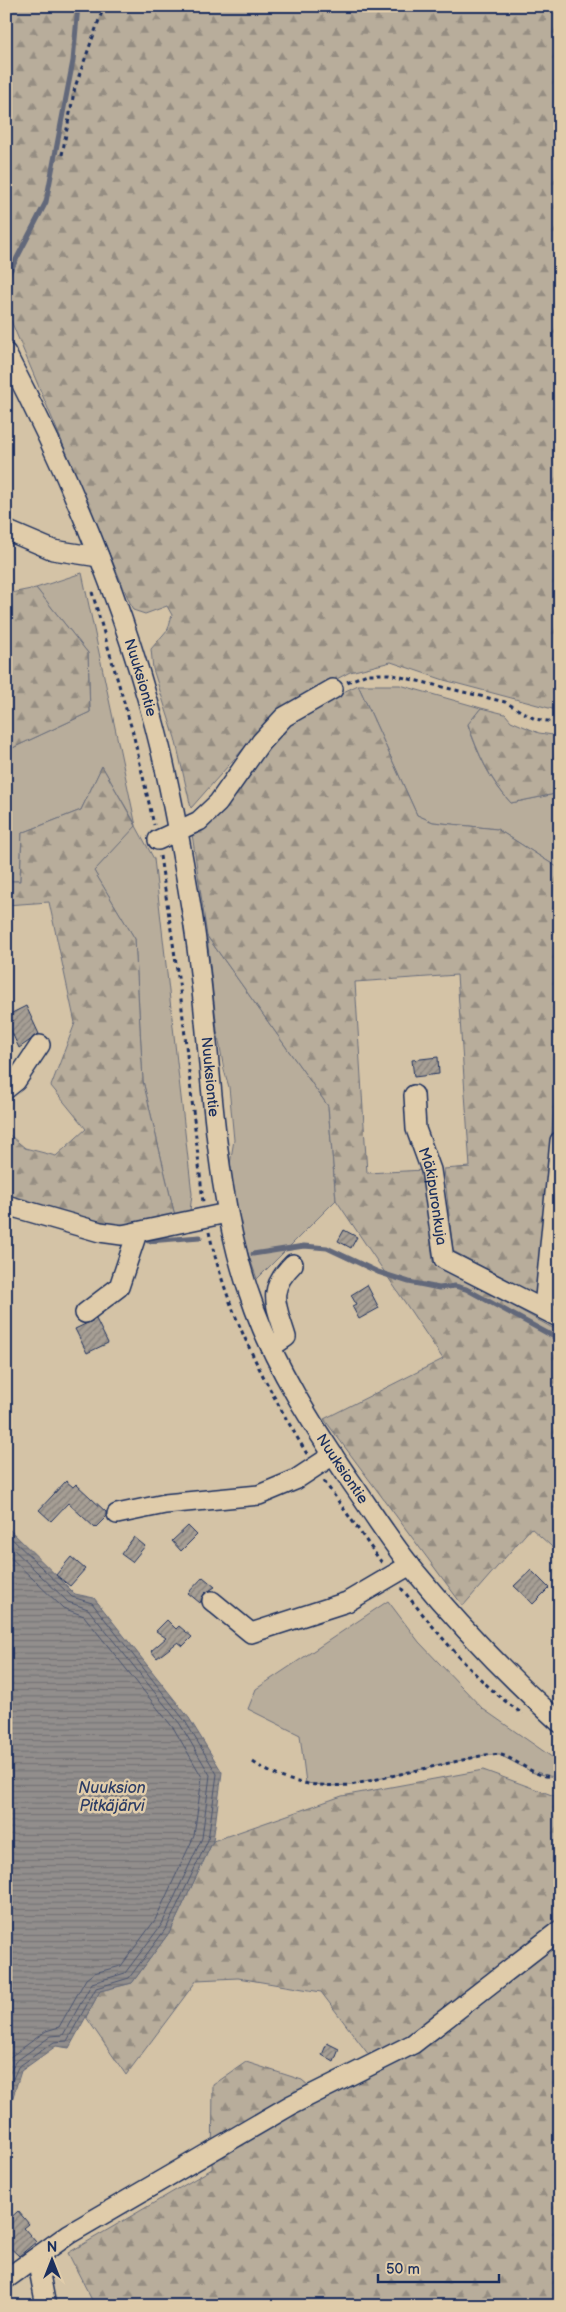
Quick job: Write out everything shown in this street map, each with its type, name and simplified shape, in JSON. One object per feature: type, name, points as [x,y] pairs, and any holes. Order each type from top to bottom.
[{"type":"street","name":"Nuuksiontie","points":[[6,353],[67,479],[100,557],[155,726],[178,831],[193,917],[227,1213],[255,1310],[271,1347],[299,1400],[333,1455],[410,1565],[479,1644],[560,1723]]},
{"type":"street","points":[[6,530],[53,550],[82,556],[100,557]]},
{"type":"street","points":[[158,840],[200,821],[218,803],[261,742],[284,717],[333,689]]},
{"type":"street","points":[[6,1089],[16,1081],[40,1045]]},
{"type":"street","name":"Mäkipuronkuja","points":[[414,1095],[416,1129],[431,1170],[444,1259],[552,1313]]},
{"type":"street","points":[[552,1313],[560,1141]]},
{"type":"street","points":[[6,1205],[100,1232],[122,1235],[227,1213]]},
{"type":"street","points":[[85,1313],[119,1287],[138,1233]]},
{"type":"street","points":[[271,1347],[286,1336],[277,1306],[275,1287],[292,1264]]},
{"type":"street","points":[[117,1514],[165,1504],[259,1495],[295,1480],[333,1455]]},
{"type":"street","points":[[212,1602],[251,1633],[347,1602],[410,1565]]},
{"type":"street","points":[[6,2279],[38,2259],[69,2234],[291,2104],[413,2044],[560,1930]]},
{"type":"street","points":[[38,2259],[46,2306]]},
{"type":"path","points":[[62,155],[75,87],[104,6]]},
{"type":"path","points":[[333,689],[367,674],[389,674],[505,702],[534,719],[560,723]]},
{"type":"path","points":[[253,1762],[286,1781],[330,1786],[351,1785],[486,1755],[500,1755],[534,1773],[554,1777],[560,1775]]},
{"type":"green space","points":[[6,6],[560,6],[560,711],[444,680],[391,662],[350,672],[295,701],[266,723],[191,808],[175,738],[153,669],[151,649],[168,629],[172,615],[167,606],[145,614],[133,610],[6,309]]},
{"type":"green space","points":[[82,573],[136,824],[102,766],[81,810],[22,833],[20,881],[6,881],[6,751],[90,712],[88,653],[36,588]]},
{"type":"green space","points":[[36,588],[88,653],[90,712],[6,751],[6,594]]},
{"type":"green space","points":[[358,685],[400,685],[481,708],[468,725],[485,767],[511,803],[560,793],[560,869],[497,829],[433,822],[417,815]]},
{"type":"green space","points":[[358,685],[417,815],[433,822],[497,829],[560,869],[560,1048],[536,1295],[453,1251],[444,1169],[470,1167],[457,975],[355,982],[367,1173],[424,1170],[433,1262],[560,1332],[560,1554],[531,1528],[463,1606],[324,1419],[443,1359],[336,1200],[328,1106],[207,936],[192,834],[245,778],[277,738],[304,711]]},
{"type":"green space","points":[[481,708],[505,714],[511,721],[539,733],[560,736],[560,793],[511,803],[485,766],[468,724]]},
{"type":"green space","points":[[102,766],[136,826],[94,871],[135,939],[143,1081],[175,1216],[123,1227],[102,1224],[6,1196],[6,1132],[25,1148],[56,1156],[86,1129],[51,1086],[75,1023],[49,902],[6,905],[6,881],[20,881],[22,833],[81,810]]},
{"type":"green space","points":[[136,825],[154,859],[192,1194],[190,1211],[175,1216],[143,1081],[135,939],[94,871]]},
{"type":"green space","points":[[207,936],[328,1106],[336,1200],[257,1279],[243,1239],[234,1193],[230,1164],[234,1140],[229,1087],[217,1030]]},
{"type":"green space","points":[[388,1601],[419,1642],[483,1709],[559,1762],[554,1777],[534,1773],[500,1755],[485,1755],[351,1785],[330,1786],[306,1783],[300,1735],[248,1709],[256,1689]]},
{"type":"green space","points":[[483,1770],[560,1798],[560,2306],[95,2306],[68,2253],[212,2169],[213,2085],[246,2062],[302,2080],[316,2092],[375,2063],[321,1992],[238,1978],[197,1980],[126,2075],[86,2017],[100,1991],[132,1983],[171,1930],[213,1841],[342,1796]]},
{"type":"water","name":"Nuuksion Pitkäjärvi","points":[[6,1526],[75,1594],[94,1598],[189,1718],[222,1772],[213,1841],[171,1930],[132,1983],[100,1991],[69,2048],[56,2046],[21,2071],[12,2100],[6,2100]]},
{"type":"building","points":[[26,1006],[39,1034],[19,1048],[6,1020],[6,1016]]},
{"type":"building","points":[[438,1057],[439,1074],[414,1077],[412,1060]]},
{"type":"building","points":[[344,1230],[357,1237],[351,1248],[338,1241]]},
{"type":"building","points":[[367,1285],[379,1308],[359,1319],[352,1306],[356,1304],[351,1295]]},
{"type":"building","points":[[96,1319],[108,1343],[87,1353],[75,1329]]},
{"type":"building","points":[[66,1481],[73,1487],[76,1484],[106,1512],[106,1517],[95,1528],[68,1503],[51,1521],[39,1510]]},
{"type":"building","points":[[188,1526],[197,1535],[181,1551],[172,1541]]},
{"type":"building","points":[[134,1537],[145,1546],[132,1562],[121,1554]]},
{"type":"building","points":[[71,1557],[85,1569],[70,1586],[56,1575]]},
{"type":"building","points":[[531,1570],[549,1588],[533,1604],[514,1586]]},
{"type":"building","points":[[203,1577],[215,1587],[204,1594],[200,1603],[188,1593]]},
{"type":"building","points":[[167,1620],[176,1629],[179,1626],[192,1637],[183,1646],[178,1642],[157,1658],[151,1651],[166,1638],[156,1631]]},
{"type":"building","points":[[327,2043],[339,2049],[334,2062],[322,2055]]},
{"type":"building","points":[[18,2211],[29,2224],[24,2228],[36,2242],[19,2256],[6,2244],[6,2222]]},
{"type":"waterway","points":[[6,279],[46,202],[73,61],[78,6]]},
{"type":"waterway","points":[[148,1241],[200,1237]]},
{"type":"waterway","points":[[253,1254],[304,1246],[327,1248],[378,1272],[409,1282],[439,1288],[455,1286],[466,1289],[560,1340]]}]
